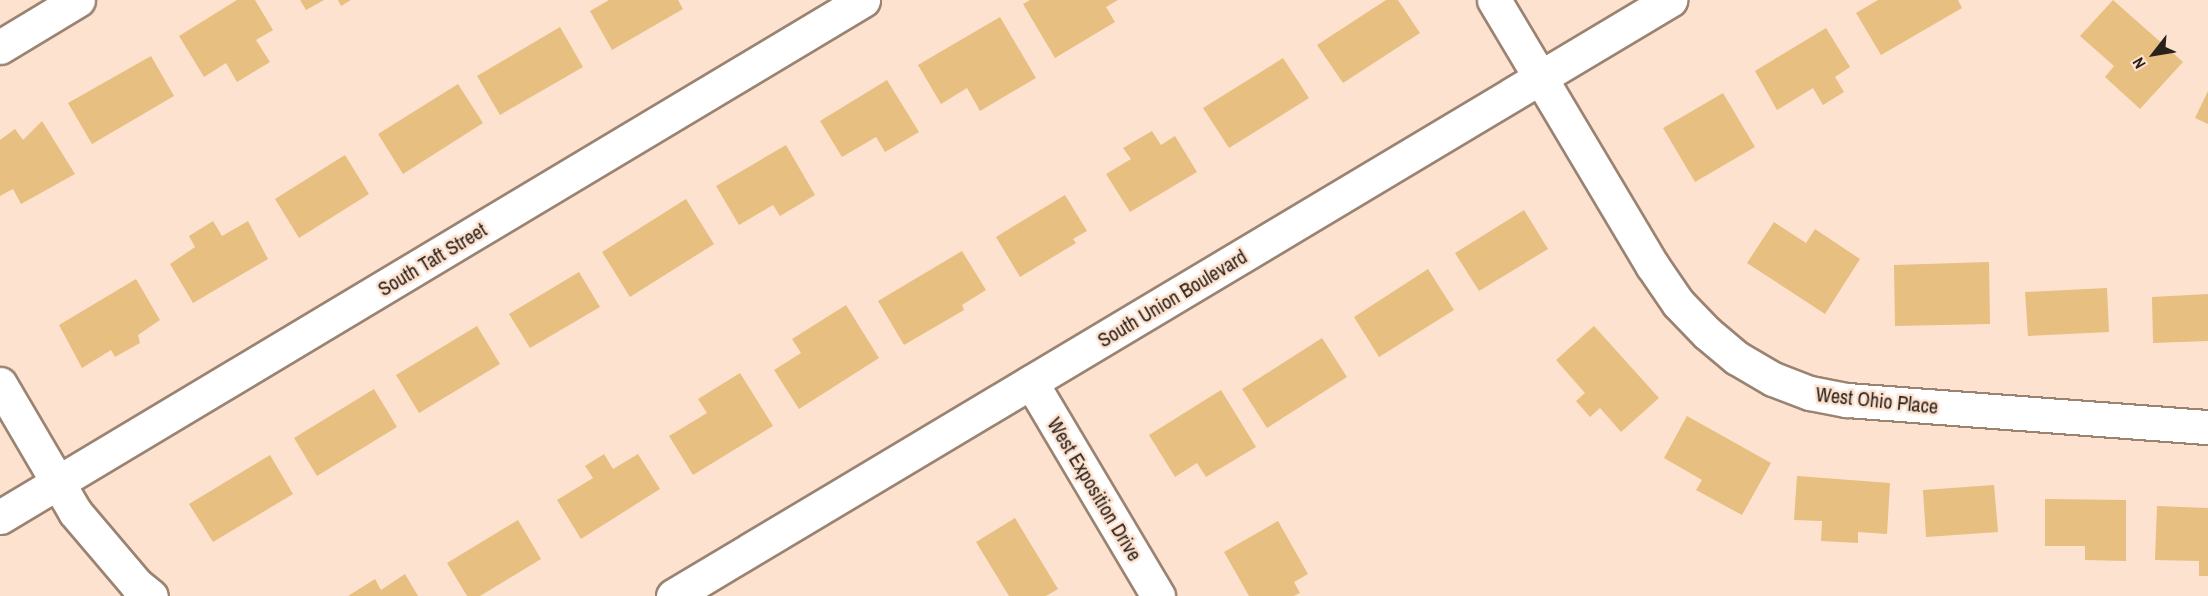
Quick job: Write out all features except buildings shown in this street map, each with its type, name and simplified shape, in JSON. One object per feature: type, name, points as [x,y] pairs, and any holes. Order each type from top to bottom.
[{"type":"street","points":[[0,47],[78,0]]},
{"type":"street","name":"South Taft Street","points":[[0,517],[863,0]]},
{"type":"street","name":"West Ohio Place","points":[[1494,0],[1652,265],[1678,303],[1722,345],[1773,379],[1810,393],[1847,400],[2208,427]]},
{"type":"street","name":"South Union Boulevard","points":[[683,593],[1670,0]]},
{"type":"street","name":"West Exposition Drive","points":[[1031,382],[1158,596]]},
{"type":"street","points":[[0,384],[75,512],[136,584],[151,596]]}]
